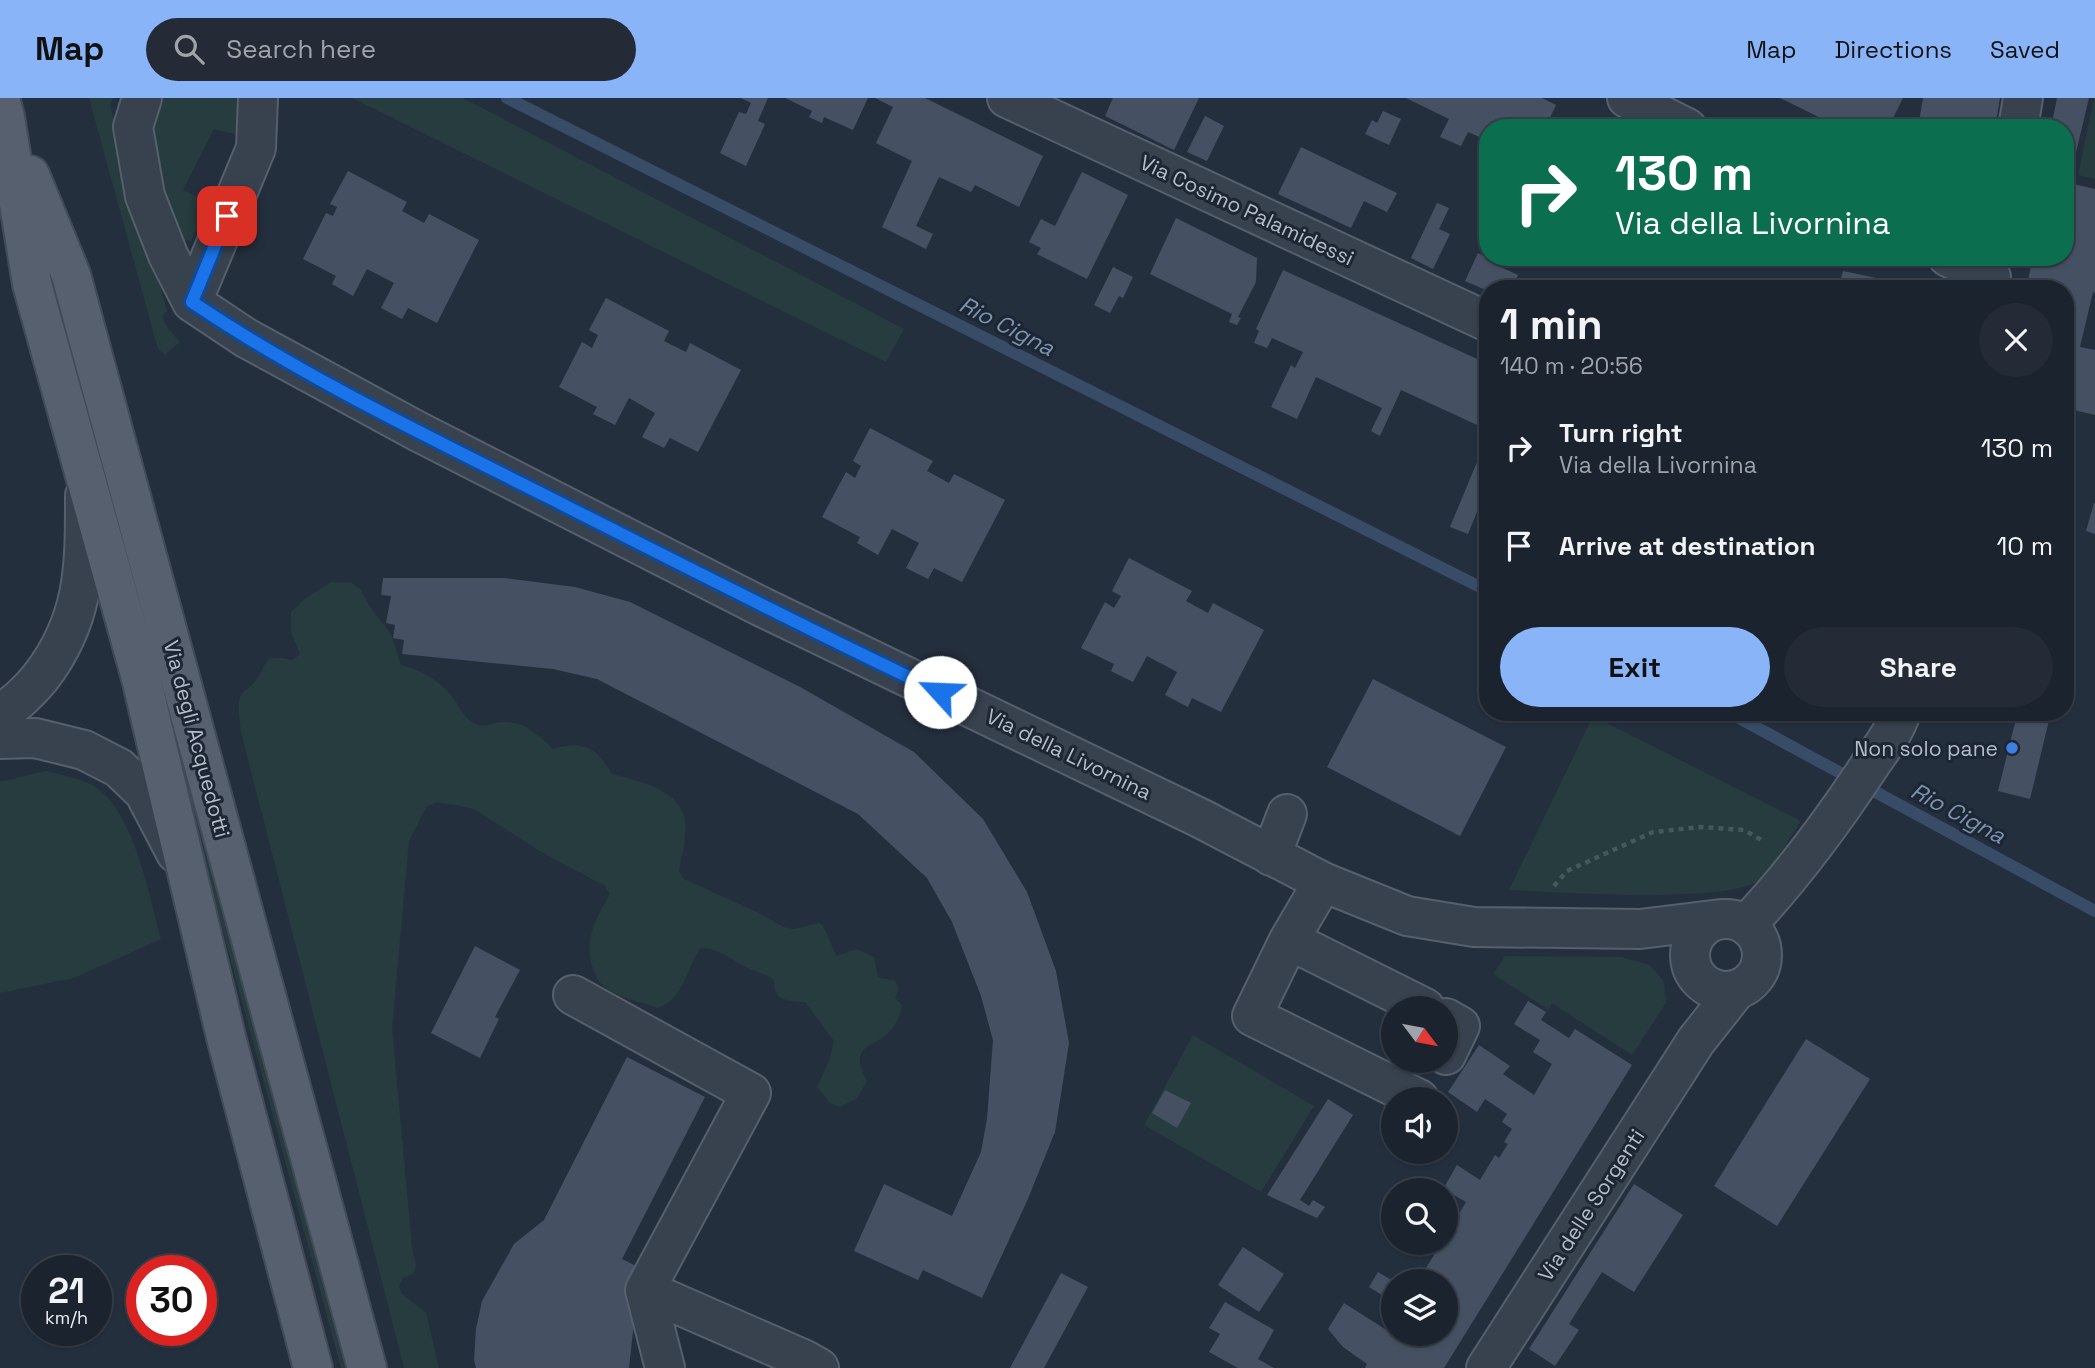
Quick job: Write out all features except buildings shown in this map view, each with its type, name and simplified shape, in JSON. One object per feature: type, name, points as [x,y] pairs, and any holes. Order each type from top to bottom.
[{"type":"main road","name":"Via degli Acquedotti","points":[[3,108],[32,284],[141,678],[227,1041],[313,1368]]},
{"type":"main road","name":"Via degli Acquedotti","points":[[3,108],[71,275],[367,1368]]},
{"type":"street","name":"Via della Livornina","points":[[142,98],[134,127],[145,196],[168,255],[192,302],[453,465],[762,607],[1200,818],[1323,882],[1407,916],[1453,911],[1474,928],[1640,929],[1734,922]]},
{"type":"street","points":[[192,302],[256,148],[258,98]]},
{"type":"street","name":"Via Cosimo Palamidessi","points":[[1007,98],[1479,317]]},
{"type":"street","points":[[1627,98],[1669,119]]},
{"type":"street","points":[[2020,119],[2023,98]]},
{"type":"street","points":[[1971,266],[1991,274]]},
{"type":"street","points":[[0,713],[30,690],[54,660],[69,628],[79,598],[85,562],[85,479]]},
{"type":"street","points":[[1640,929],[1710,980],[1753,979],[1761,961],[1760,943],[1734,922],[1802,863],[1829,828],[1894,726]]},
{"type":"street","points":[[0,739],[35,738],[84,750],[119,768],[144,792],[188,877]]},
{"type":"street","points":[[1271,856],[1287,814]]},
{"type":"street","points":[[1323,882],[1289,940],[1252,1016],[1397,1087]]},
{"type":"street","name":"Via delle Sorgenti","points":[[1486,1368],[1696,1041],[1710,980],[1690,948],[1694,937],[1710,922],[1734,922]]},
{"type":"street","points":[[1289,940],[1401,996]]},
{"type":"street","points":[[573,995],[751,1093],[645,1290],[665,1368]]},
{"type":"street","points":[[645,1290],[819,1368]]},
{"type":"path","points":[[1519,928],[1567,871],[1653,832],[1701,827],[1744,830],[1802,863]]},
{"type":"green space","points":[[89,98],[113,98],[110,105],[167,311],[162,316],[167,327],[180,342],[165,355],[158,349]]},
{"type":"green space","points":[[153,98],[239,98],[242,124],[234,134],[214,129],[183,190],[209,203],[191,241],[177,237],[148,134]]},
{"type":"green space","points":[[352,98],[463,98],[904,329],[886,362]]},
{"type":"green space","points":[[2095,98],[2095,179],[2078,175]]},
{"type":"green space","points":[[50,268],[345,1368],[341,1368],[44,269]]},
{"type":"green space","points":[[331,582],[352,583],[360,589],[391,634],[401,665],[422,672],[440,684],[472,722],[482,726],[502,722],[518,724],[553,749],[573,745],[588,748],[600,757],[612,774],[657,788],[667,794],[682,811],[685,822],[685,840],[679,871],[684,879],[784,927],[793,929],[820,923],[837,956],[857,949],[874,957],[878,977],[895,981],[899,989],[895,998],[902,1005],[892,1029],[862,1053],[860,1064],[867,1081],[857,1098],[840,1107],[830,1103],[817,1087],[830,1058],[834,1041],[805,1002],[779,996],[771,978],[722,953],[701,948],[674,997],[657,1008],[612,991],[597,978],[589,951],[592,931],[610,894],[605,886],[543,853],[474,809],[437,802],[426,807],[409,841],[392,1028],[412,1247],[416,1265],[413,1274],[403,1278],[399,1287],[402,1294],[426,1313],[439,1368],[404,1368],[241,732],[239,706],[242,693],[257,679],[269,659],[293,660],[300,654],[291,632],[291,612],[307,597]]},
{"type":"green space","points":[[1591,721],[1603,721],[1801,821],[1765,875],[1743,887],[1715,892],[1641,895],[1509,890]]},
{"type":"green space","points":[[46,771],[92,785],[107,796],[119,813],[138,854],[161,939],[74,978],[0,993],[0,782]]},
{"type":"green space","points":[[1505,956],[1621,957],[1650,965],[1664,982],[1666,1003],[1632,1055],[1552,1003],[1549,1010],[1493,974]]},
{"type":"green space","points":[[1193,1035],[1314,1106],[1261,1192],[1144,1125]]},
{"type":"waterway","name":"Rio Cigna","points":[[507,98],[1479,586]]},
{"type":"waterway","name":"Rio Cigna","points":[[1745,721],[2095,911]]},
{"type":"place","name":"Non solo pane","points":[[2012,748]]},
{"type":"route","points":[[227,216],[192,302],[246,338],[417,431],[762,607],[940,692]]}]
